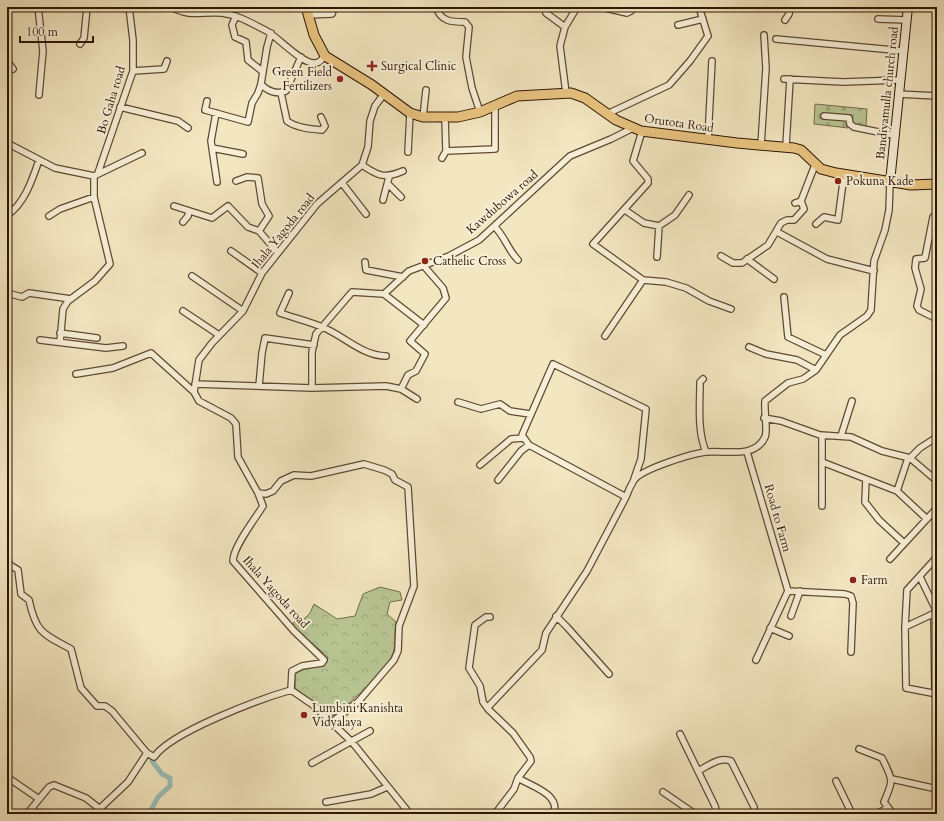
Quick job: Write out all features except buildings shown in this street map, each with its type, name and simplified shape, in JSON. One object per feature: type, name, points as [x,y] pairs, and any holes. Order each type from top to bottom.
[{"type":"main road","name":"Orutota Road","points":[[306,11],[314,35],[325,56],[384,94],[410,113],[423,117],[445,118],[480,112],[517,96],[566,93],[578,94],[607,114],[637,129],[761,146],[786,146],[801,150],[814,165],[821,169],[844,175],[922,186],[937,184]]},
{"type":"street","points":[[38,7],[44,50],[39,95]]},
{"type":"street","points":[[80,44],[84,38],[87,7]]},
{"type":"street","name":"Bo Gaha road","points":[[71,299],[95,281],[110,264],[94,197],[96,175],[133,71],[133,40],[129,7]]},
{"type":"street","points":[[172,7],[178,11],[194,15],[216,13],[236,16],[271,34],[301,57],[313,63],[318,62],[325,56]]},
{"type":"street","points":[[306,11],[332,14],[334,8],[338,7]]},
{"type":"street","points":[[436,7],[442,18],[448,21],[465,22],[469,27],[466,57],[472,88],[480,112]]},
{"type":"street","points":[[566,93],[560,46],[565,27],[578,7]]},
{"type":"street","points":[[601,7],[627,13],[631,11],[633,7]]},
{"type":"street","points":[[607,114],[664,89],[674,80],[707,39],[709,33],[699,7]]},
{"type":"street","points":[[785,20],[789,14],[790,7]]},
{"type":"street","name":"Bandiyamulla church road","points":[[890,182],[899,80],[904,51],[908,7]]},
{"type":"street","points":[[546,13],[565,27]]},
{"type":"street","points":[[236,16],[232,26],[235,37],[246,42],[248,60],[262,71]]},
{"type":"street","points":[[678,25],[703,19]]},
{"type":"street","points":[[878,19],[907,20]]},
{"type":"street","points":[[207,101],[205,110],[248,122],[252,103],[261,84],[262,71],[271,34]]},
{"type":"street","points":[[761,146],[766,68],[764,35]]},
{"type":"street","points":[[776,38],[904,51]]},
{"type":"street","points":[[261,84],[273,92],[281,93],[286,91],[301,57]]},
{"type":"street","points":[[133,71],[158,71],[164,69],[167,61]]},
{"type":"street","points":[[708,139],[712,61]]},
{"type":"street","points":[[7,62],[13,69]]},
{"type":"street","points":[[786,146],[787,79],[843,82],[899,80]]},
{"type":"street","points":[[423,117],[426,90]]},
{"type":"street","points":[[281,93],[287,121],[291,124],[307,129],[322,130],[325,126],[321,117]]},
{"type":"street","points":[[384,94],[375,106],[370,121],[368,147],[362,165],[374,173],[389,177],[403,171]]},
{"type":"street","points":[[898,94],[937,96]]},
{"type":"street","points":[[446,151],[495,149],[495,105]]},
{"type":"street","points":[[120,107],[178,121],[188,128]]},
{"type":"street","points":[[216,113],[211,141],[217,182]]},
{"type":"street","points":[[408,152],[410,113]]},
{"type":"street","points":[[824,116],[849,118],[850,124],[854,127],[894,134]]},
{"type":"street","points":[[442,158],[446,151],[445,118]]},
{"type":"street","points":[[637,129],[632,161],[648,179],[648,183],[593,244],[643,280],[666,282],[686,288],[709,301],[731,309]]},
{"type":"street","name":"Kawdubowa road","points":[[384,294],[409,271],[449,256],[479,240],[495,227],[570,156],[637,129]]},
{"type":"street","points":[[7,150],[9,143],[55,168],[96,175],[142,153]]},
{"type":"street","points":[[212,148],[243,154]]},
{"type":"street","points":[[7,215],[17,209],[36,171],[39,160]]},
{"type":"street","name":"Ihala Yagoda road","points":[[291,690],[292,671],[302,666],[322,663],[324,660],[294,630],[233,561],[233,556],[239,545],[263,506],[258,493],[238,458],[236,424],[231,418],[199,401],[194,392],[195,384],[199,360],[220,335],[243,312],[262,273],[317,204],[362,165]]},
{"type":"street","points":[[721,256],[733,263],[738,264],[768,245],[781,223],[787,220],[794,220],[804,209],[798,202],[814,165]]},
{"type":"street","points":[[816,224],[824,217],[838,220],[844,175]]},
{"type":"street","points":[[236,181],[247,177],[258,178],[262,204],[269,216],[260,231]]},
{"type":"street","points":[[383,200],[389,177]]},
{"type":"street","points":[[634,479],[664,463],[706,452],[746,452],[755,448],[765,438],[767,430],[764,418],[765,401],[788,383],[803,380],[816,370],[840,335],[867,316],[871,310],[877,250],[885,230],[889,210],[890,182]]},
{"type":"street","points":[[342,183],[366,214]]},
{"type":"street","points":[[388,184],[402,197]]},
{"type":"street","points":[[625,210],[644,223],[659,226],[676,215],[689,195]]},
{"type":"street","points":[[49,216],[60,209],[94,197]]},
{"type":"street","points":[[174,206],[212,218],[228,206],[248,227],[260,231],[278,253]]},
{"type":"street","points":[[183,222],[188,216],[189,211]]},
{"type":"street","points":[[937,214],[933,217],[925,258],[916,259],[915,268],[921,289],[917,306],[919,310],[937,319]]},
{"type":"street","points":[[657,257],[659,226]]},
{"type":"street","points":[[495,227],[503,235],[510,252],[518,260]]},
{"type":"street","points":[[779,233],[827,259],[874,271]]},
{"type":"street","points":[[231,251],[262,273]]},
{"type":"street","points":[[747,259],[774,279]]},
{"type":"street","points":[[365,262],[366,270],[403,276]]},
{"type":"street","points":[[401,389],[408,375],[416,371],[425,354],[410,341],[446,298],[443,288],[423,265]]},
{"type":"street","points":[[192,276],[243,312]]},
{"type":"street","points":[[605,336],[643,280]]},
{"type":"street","points":[[312,388],[316,334],[352,292],[364,291],[384,294],[424,325]]},
{"type":"street","points":[[7,293],[22,297],[30,293],[71,299]]},
{"type":"street","points":[[289,293],[280,313],[322,327],[378,356],[386,356]]},
{"type":"street","points":[[784,297],[788,337],[826,355]]},
{"type":"street","points":[[60,342],[63,309],[71,299]]},
{"type":"street","points":[[183,311],[220,335]]},
{"type":"street","points":[[60,333],[97,338]]},
{"type":"street","points":[[259,386],[265,338],[314,345]]},
{"type":"street","points":[[40,340],[106,348],[123,346]]},
{"type":"street","points":[[749,347],[766,354],[797,360],[816,370]]},
{"type":"street","points":[[76,374],[114,368],[151,353],[194,392]]},
{"type":"street","points":[[488,709],[542,650],[546,633],[587,571],[626,496],[642,459],[646,408],[553,364],[530,414],[522,435],[523,438]]},
{"type":"street","points":[[703,379],[700,382],[699,409],[703,444],[706,452]]},
{"type":"street","points":[[195,384],[312,388],[386,386],[401,389],[417,400]]},
{"type":"street","points":[[842,436],[852,401]]},
{"type":"street","points":[[458,402],[481,409],[500,404],[510,411],[530,414]]},
{"type":"street","points":[[764,418],[822,435],[851,437],[882,451],[909,458],[937,482]]},
{"type":"street","points":[[822,435],[822,506]]},
{"type":"street","points":[[897,491],[909,458],[920,448],[937,437]]},
{"type":"street","points":[[480,465],[511,439],[523,438],[530,444],[626,496]]},
{"type":"street","points":[[498,480],[521,451],[530,444]]},
{"type":"street","name":"Road to Farm","points":[[746,452],[788,591]]},
{"type":"street","points":[[822,462],[897,491],[927,519]]},
{"type":"street","points":[[258,493],[266,494],[273,491],[282,481],[294,474],[311,476],[364,464],[392,474],[395,480],[408,487],[414,586],[406,611],[399,626],[398,651],[394,660],[358,702],[332,722]]},
{"type":"street","points":[[866,479],[865,502],[878,520],[904,543]]},
{"type":"street","points":[[890,559],[937,508]]},
{"type":"street","points":[[920,576],[937,612],[934,613],[936,695],[906,688],[905,627],[907,590],[937,557]]},
{"type":"street","points":[[7,559],[10,565],[18,570],[21,594],[30,600],[33,617],[44,634],[71,649],[81,688],[97,706],[105,706],[112,712],[147,753],[154,757],[159,749],[179,736],[260,699],[291,690],[332,722],[352,742],[410,814]]},
{"type":"street","points":[[756,660],[788,591],[845,594],[851,596],[853,603],[852,652]]},
{"type":"street","points":[[791,616],[800,591]]},
{"type":"street","points":[[905,627],[934,613]]},
{"type":"street","points":[[556,616],[609,674]]},
{"type":"street","points":[[490,617],[486,617],[475,625],[468,668],[480,686],[483,702],[488,709],[513,733],[530,757],[529,764],[518,778],[514,789],[495,814]]},
{"type":"street","points":[[770,628],[789,636]]},
{"type":"street","points":[[312,763],[370,731]]},
{"type":"street","points":[[680,734],[715,806],[716,814]]},
{"type":"street","points":[[859,749],[882,758],[892,779],[892,784],[884,802],[893,814]]},
{"type":"street","points":[[94,814],[128,782],[147,753]]},
{"type":"street","points":[[698,771],[720,760],[725,759],[730,761],[754,807]]},
{"type":"street","points":[[7,777],[39,799]]},
{"type":"street","points":[[518,778],[548,794],[556,807],[554,814]]},
{"type":"street","points":[[892,779],[937,789]]},
{"type":"street","points":[[836,781],[852,814]]},
{"type":"street","points":[[27,814],[48,787],[54,785],[86,798],[100,809]]},
{"type":"street","points":[[326,802],[371,794],[387,787]]},
{"type":"street","points":[[663,792],[695,814]]},
{"type":"street","points":[[32,808],[38,814]]},
{"type":"street","points":[[876,814],[887,808]]},
{"type":"green space","points":[[815,104],[867,109],[866,126],[848,124],[848,128],[814,124]]},
{"type":"green space","points":[[380,587],[400,592],[402,600],[390,602],[387,614],[396,622],[393,653],[383,669],[375,678],[357,696],[333,716],[295,688],[295,675],[298,672],[327,662],[328,657],[294,627],[293,623],[296,621],[301,622],[310,613],[314,604],[337,619],[355,616],[363,594]]},
{"type":"waterway","points":[[149,814],[158,797],[170,786],[170,778],[162,774],[152,761]]},
{"type":"place","name":"Surgical Clinic","points":[[372,66]]},
{"type":"place","name":"Green Field Fertilizers","points":[[340,79]]},
{"type":"place","name":"Pokuna Kade","points":[[838,181]]},
{"type":"place","name":"Cathelic Cross","points":[[425,261]]},
{"type":"place","name":"Farm","points":[[853,580]]},
{"type":"place","name":"Lumbini Kanishta Vidyalaya","points":[[304,715]]}]
